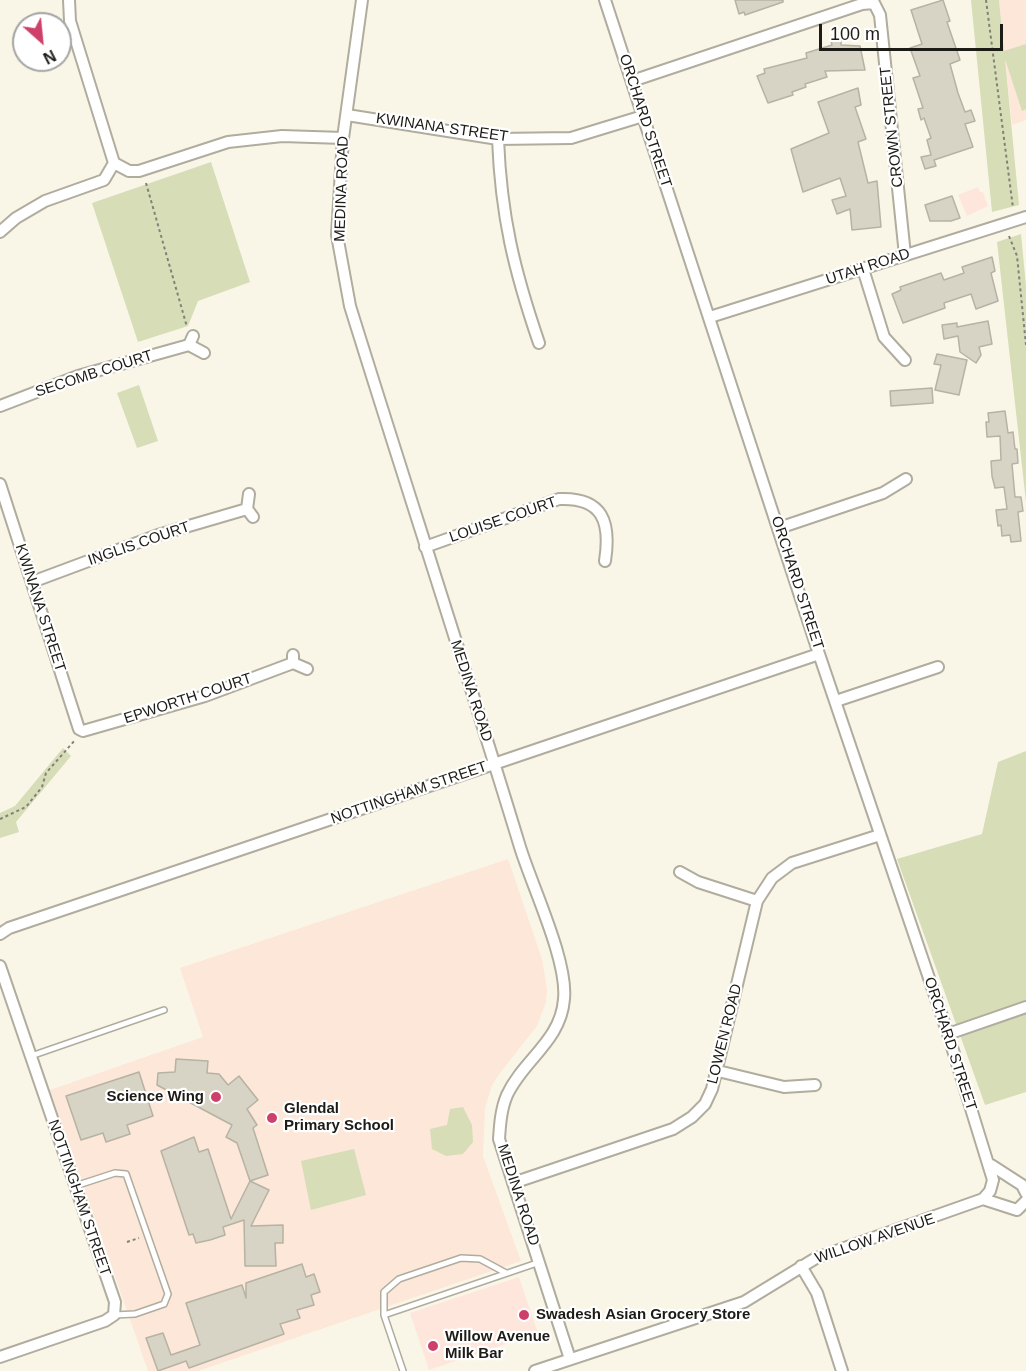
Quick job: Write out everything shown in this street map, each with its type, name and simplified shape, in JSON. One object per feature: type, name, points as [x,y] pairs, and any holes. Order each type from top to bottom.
[{"type":"street","points":[[69,0],[70,21],[114,163],[129,171],[139,171],[228,142],[282,136],[343,138]]},
{"type":"street","name":"MEDINA ROAD","points":[[362,0],[343,138],[337,235],[350,306],[425,547],[564,974],[564,1000],[560,1019],[548,1044],[516,1080],[502,1108],[500,1139],[570,1359]]},
{"type":"street","name":"ORCHARD STREET","points":[[605,0],[819,654],[991,1165],[993,1180],[990,1191],[983,1199]]},
{"type":"street","name":"CROWN STREET","points":[[632,81],[862,4],[874,3],[880,15],[905,255]]},
{"type":"street","name":"KWINANA STREET","points":[[347,115],[498,139],[571,138],[643,116]]},
{"type":"street","points":[[498,139],[499,186],[509,245],[539,343]]},
{"type":"street","points":[[0,232],[16,218],[45,201],[104,180],[114,163]]},
{"type":"street","name":"UTAH ROAD","points":[[710,317],[1026,217]]},
{"type":"street","points":[[862,269],[884,337],[904,360]]},
{"type":"street","points":[[191,340],[204,353]]},
{"type":"street","name":"SECOMB COURT","points":[[0,406],[78,376],[191,340]]},
{"type":"street","points":[[779,528],[883,493],[906,479]]},
{"type":"street","name":"KWINANA STREET","points":[[0,484],[79,729],[82,732]]},
{"type":"street","name":"INGLIS COURT","points":[[32,582],[158,535],[250,513],[249,494]]},
{"type":"street","name":"LOUISE COURT","points":[[425,547],[559,499],[575,499],[588,502],[598,509],[605,524],[608,539],[605,561]]},
{"type":"street","name":"NOTTINGHAM STREET","points":[[0,934],[21,924],[819,654]]},
{"type":"street","name":"EPWORTH COURT","points":[[82,732],[205,696],[293,659],[308,669]]},
{"type":"street","points":[[836,701],[938,667]]},
{"type":"street","name":"LOWEN ROAD","points":[[513,1183],[673,1129],[692,1117],[705,1104],[718,1071],[757,901],[772,878],[792,863],[880,835]]},
{"type":"street","points":[[680,872],[698,882],[757,901]]},
{"type":"street","name":"NOTTINGHAM STREET","points":[[0,966],[115,1302],[114,1315]]},
{"type":"street","points":[[948,1034],[1026,1007]]},
{"type":"street","points":[[718,1071],[784,1087],[815,1085]]},
{"type":"street","points":[[991,1165],[1022,1185],[1026,1193]]},
{"type":"street","points":[[983,1199],[1017,1210],[1026,1201]]},
{"type":"street","name":"WILLOW AVENUE","points":[[535,1371],[744,1302],[816,1258],[983,1199]]},
{"type":"street","points":[[801,1266],[817,1293],[842,1371]]},
{"type":"street","points":[[0,1357],[105,1322],[114,1315]]},
{"type":"lane","points":[[31,1056],[165,1010]]},
{"type":"lane","points":[[75,1186],[115,1173],[126,1174],[168,1294],[164,1304],[135,1314],[114,1315]]},
{"type":"lane","points":[[403,1371],[384,1316],[384,1292],[399,1279],[461,1258],[480,1259],[506,1273]]},
{"type":"lane","points":[[384,1316],[540,1262]]},
{"type":"path","points":[[986,0],[1016,233],[1007,236],[1017,256],[1026,345]]},
{"type":"path","points":[[146,183],[186,327],[194,325],[191,340]]},
{"type":"path","points":[[0,819],[26,807],[42,787],[46,774],[82,732]]},
{"type":"shaded area","points":[[999,0],[1026,0],[1026,120],[1012,125]]},
{"type":"shaded area","points":[[978,187],[980,192],[983,192],[988,206],[967,216],[958,195]]},
{"type":"shaded area","name":"Glendal Primary School","points":[[508,859],[542,959],[547,989],[546,1002],[537,1026],[492,1085],[485,1108],[483,1156],[521,1261],[198,1371],[148,1371],[50,1090],[203,1037],[180,968]]},
{"type":"shaded area","points":[[519,1277],[538,1333],[429,1370],[410,1313]]},
{"type":"green space","points":[[971,0],[999,0],[1004,51],[1026,44],[1026,109],[1022,111],[1005,59],[1019,205],[992,212]]},
{"type":"green space","points":[[211,162],[250,282],[198,301],[188,326],[138,342],[92,203]]},
{"type":"green space","points":[[1021,234],[1026,286],[1026,502],[997,242]]},
{"type":"green space","points":[[139,385],[158,441],[137,448],[117,393]]},
{"type":"green space","points":[[63,748],[71,756],[16,822],[19,832],[0,838],[0,813],[15,806]]},
{"type":"green space","points":[[1026,751],[1026,1092],[985,1105],[897,859],[982,834],[998,762]]},
{"type":"green space","points":[[463,1107],[472,1125],[473,1142],[463,1154],[446,1156],[432,1149],[430,1129],[447,1125],[450,1109]]},
{"type":"green space","points":[[354,1149],[366,1195],[311,1210],[301,1161]]},
{"type":"building","points":[[735,0],[783,0],[783,2],[745,15],[744,12],[739,14]]},
{"type":"building","points":[[943,0],[950,21],[947,22],[960,60],[950,64],[965,112],[971,110],[975,121],[965,124],[973,147],[934,160],[936,166],[925,169],[921,157],[931,155],[927,140],[931,138],[924,118],[921,120],[918,109],[923,108],[913,78],[920,76],[910,48],[922,44],[911,10]]},
{"type":"building","points":[[841,40],[841,45],[860,46],[865,70],[825,71],[827,77],[805,84],[806,87],[792,92],[793,95],[768,103],[757,76],[765,73],[764,69],[807,58],[806,53],[832,45],[831,41]]},
{"type":"building","points":[[858,88],[861,105],[855,107],[866,139],[858,142],[868,183],[877,181],[881,227],[852,230],[850,209],[837,214],[832,200],[846,196],[840,178],[803,192],[791,149],[829,133],[818,102]]},
{"type":"building","points":[[952,196],[960,218],[951,221],[930,221],[925,205]]},
{"type":"building","points":[[992,257],[995,271],[991,273],[998,301],[976,309],[971,294],[944,303],[945,308],[903,323],[892,294],[901,290],[900,287],[941,273],[944,280],[964,273],[962,267]]},
{"type":"building","points":[[988,321],[992,344],[979,347],[981,355],[976,363],[960,352],[958,336],[944,339],[942,325],[957,323],[957,327]]},
{"type":"building","points":[[937,354],[967,360],[959,395],[935,390],[941,365],[934,364]]},
{"type":"building","points":[[932,388],[933,403],[891,406],[890,391]]},
{"type":"building","points":[[1005,411],[1008,433],[1013,432],[1015,449],[1017,449],[1018,463],[1012,464],[1015,497],[1021,497],[1023,511],[1018,512],[1021,541],[1011,542],[1010,535],[1002,536],[1001,525],[998,526],[996,510],[1007,509],[1004,487],[995,488],[992,476],[991,461],[1001,460],[1000,436],[987,437],[986,422],[989,422],[988,413]]},
{"type":"building","name":"Science Wing","points":[[176,1059],[208,1061],[207,1073],[219,1074],[228,1085],[239,1076],[258,1100],[247,1109],[257,1125],[253,1128],[268,1175],[250,1181],[237,1143],[226,1137],[232,1125],[157,1085],[158,1073],[175,1072]]},
{"type":"building","points":[[139,1072],[153,1116],[127,1125],[130,1134],[106,1142],[103,1133],[81,1140],[66,1096]]},
{"type":"building","points":[[194,1137],[199,1152],[208,1149],[231,1219],[250,1181],[269,1190],[251,1226],[283,1225],[283,1243],[275,1243],[276,1266],[245,1266],[244,1220],[223,1227],[225,1235],[210,1240],[196,1243],[193,1234],[189,1235],[161,1151]]},
{"type":"building","points":[[302,1264],[306,1277],[314,1274],[320,1292],[311,1295],[314,1305],[297,1310],[300,1318],[280,1324],[284,1334],[189,1368],[186,1361],[158,1371],[146,1338],[163,1333],[171,1355],[200,1345],[186,1303],[242,1285],[246,1298],[246,1283]]},
{"type":"place","name":"Science Wing","points":[[216,1097]]},
{"type":"place","name":"Glendal Primary School","points":[[272,1118]]},
{"type":"place","name":"Swadesh Asian Grocery Store","points":[[524,1315]]},
{"type":"place","name":"Willow Avenue Milk Bar","points":[[433,1346]]}]
